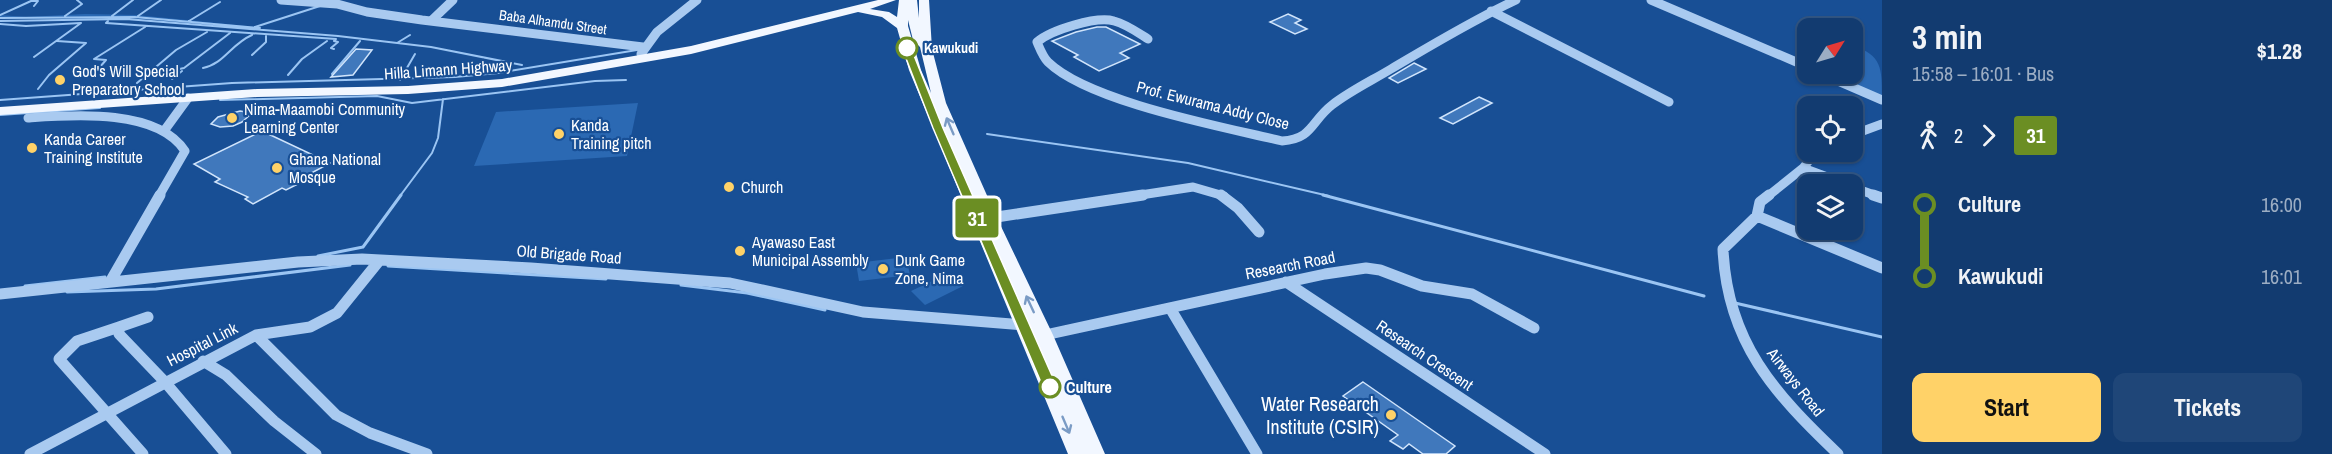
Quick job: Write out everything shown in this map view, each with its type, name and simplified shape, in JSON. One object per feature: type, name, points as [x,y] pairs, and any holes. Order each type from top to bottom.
[{"type":"main road","points":[[824,17],[872,0]]},
{"type":"main road","name":"Hilla Limann Highway","points":[[0,104],[272,87],[443,81],[534,72],[745,31],[852,5],[891,0]]},
{"type":"main road","points":[[904,0],[902,26],[915,70],[1078,454]]},
{"type":"main road","points":[[923,2],[926,49],[940,102],[990,218],[1045,335],[1095,454]]},
{"type":"main road","name":"Hilla Limann Highway","points":[[0,111],[257,93],[408,90],[502,83],[660,57],[824,17],[852,5]]},
{"type":"main road","points":[[852,5],[885,14],[902,26]]},
{"type":"street","name":"Baba Alhamdu Street","points":[[281,0],[338,4],[367,12],[642,50]]},
{"type":"street","points":[[338,4],[349,0]]},
{"type":"street","points":[[431,21],[453,0]]},
{"type":"street","points":[[642,50],[697,0]]},
{"type":"street","name":"Prof. Ewurama Addy Close","points":[[1148,39],[1121,24],[1107,20],[1046,34],[1037,42],[1048,63],[1089,87],[1190,117],[1282,141],[1294,141],[1308,135],[1328,107],[1358,87],[1491,11],[1516,0]]},
{"type":"street","points":[[1651,0],[1797,62]]},
{"type":"street","points":[[1491,11],[1669,102]]},
{"type":"street","points":[[1845,84],[1882,100]]},
{"type":"street","points":[[164,131],[188,98]]},
{"type":"street","points":[[28,118],[97,115],[164,131],[183,143],[185,151],[110,282]]},
{"type":"street","points":[[1863,131],[1882,124]]},
{"type":"street","name":"Airways Road","points":[[1808,162],[1760,202],[1757,216],[1723,249],[1728,304],[1762,370],[1790,405],[1838,454]]},
{"type":"street","points":[[1803,168],[1819,174]]},
{"type":"street","points":[[990,218],[1193,187],[1208,188],[1232,200],[1259,232]]},
{"type":"street","points":[[1863,191],[1882,198]]},
{"type":"street","points":[[1757,216],[1882,268]]},
{"type":"street","name":"Old Brigade Road","points":[[0,294],[298,262],[379,261],[531,268],[730,283],[863,312],[1023,325]]},
{"type":"street","name":"Hospital Link","points":[[30,454],[256,335],[310,327],[337,314],[379,261]]},
{"type":"street","name":"Research Road","points":[[1045,335],[1286,282],[1366,268],[1380,270],[1422,286],[1472,294],[1534,328]]},
{"type":"street","name":"Research Crescent","points":[[1286,282],[1545,454]]},
{"type":"street","points":[[1170,308],[1257,454]]},
{"type":"street","points":[[143,454],[59,359],[64,349],[82,338],[148,316]]},
{"type":"street","points":[[119,327],[119,334],[165,382],[226,454]]},
{"type":"street","points":[[256,335],[336,415],[370,433],[427,454]]},
{"type":"street","points":[[203,361],[226,375],[274,421],[316,454]]},
{"type":"shaded area","points":[[85,14],[136,15],[256,27],[132,18],[0,19],[0,15],[26,17]]},
{"type":"shaded area","points":[[1863,50],[1875,58],[1878,64],[1882,78],[1882,98],[1849,84],[1863,84]]},
{"type":"shaded area","name":"Kanda Training pitch","points":[[638,103],[627,156],[474,166],[496,112]]},
{"type":"shaded area","name":"Dunk Game Zone, Nima","points":[[906,257],[910,275],[859,281],[856,263]]},
{"type":"shaded area","points":[[949,273],[963,286],[925,305],[911,291]]},
{"type":"building","points":[[1288,14],[1301,20],[1295,23],[1307,29],[1295,34],[1270,22]]},
{"type":"building","points":[[1106,27],[1140,44],[1120,53],[1129,58],[1099,71],[1074,57],[1078,55],[1052,41],[1076,32]]},
{"type":"building","points":[[356,49],[372,50],[353,75],[331,77]]},
{"type":"building","points":[[1414,63],[1426,69],[1398,83],[1389,78]]},
{"type":"building","points":[[1479,97],[1492,103],[1453,124],[1440,118]]},
{"type":"building","name":"Nima-Maamobi Community Learning Center","points":[[240,111],[252,113],[233,126],[220,127],[211,124],[218,117]]},
{"type":"building","name":"Ghana National Mosque","points":[[262,131],[330,163],[304,177],[308,179],[286,190],[282,188],[253,204],[245,199],[248,197],[215,182],[220,179],[194,164]]},
{"type":"building","name":"Water Research Institute (CSIR)","points":[[1363,382],[1455,446],[1446,454],[1423,454],[1409,444],[1403,449],[1390,441],[1398,435],[1343,396]]},
{"type":"waterway","points":[[65,16],[82,4],[77,0]]},
{"type":"waterway","points":[[112,16],[133,0]]},
{"type":"waterway","points":[[138,16],[161,0]]},
{"type":"waterway","points":[[0,15],[31,1],[38,1],[34,6]]},
{"type":"waterway","points":[[189,21],[220,2]]},
{"type":"waterway","points":[[255,27],[320,6]]},
{"type":"waterway","points":[[0,18],[135,17],[260,28]]},
{"type":"waterway","points":[[0,21],[126,19],[397,43]]},
{"type":"waterway","points":[[108,21],[106,23],[336,39],[334,41],[338,42],[331,48],[334,49]]},
{"type":"waterway","points":[[0,24],[26,26],[81,23],[34,57]]},
{"type":"waterway","points":[[99,68],[106,60],[94,59],[145,27]]},
{"type":"waterway","points":[[137,83],[176,50],[207,32]]},
{"type":"waterway","points":[[175,70],[184,68],[230,33]]},
{"type":"waterway","points":[[203,68],[217,62],[238,43],[252,35]]},
{"type":"waterway","points":[[397,43],[410,35]]},
{"type":"waterway","points":[[252,55],[266,42],[266,36]]},
{"type":"waterway","points":[[38,89],[49,75],[86,43],[57,41]]},
{"type":"waterway","points":[[288,75],[302,59],[327,41]]},
{"type":"waterway","points":[[332,74],[360,41]]},
{"type":"waterway","points":[[397,43],[431,47],[522,65]]},
{"type":"waterway","points":[[455,77],[498,73],[637,50]]},
{"type":"waterway","points":[[401,78],[415,54]]},
{"type":"waterway","points":[[455,77],[457,69]]},
{"type":"waterway","points":[[172,79],[182,71]]},
{"type":"waterway","points":[[401,78],[455,77]]},
{"type":"waterway","points":[[0,100],[232,83],[401,78]]},
{"type":"waterway","points":[[443,99],[595,81],[626,80]]},
{"type":"waterway","points":[[220,100],[377,96],[412,103],[443,99]]},
{"type":"waterway","points":[[400,196],[432,153],[438,138],[443,99]]},
{"type":"waterway","points":[[0,115],[100,108]]},
{"type":"waterway","points":[[987,134],[1188,163],[1329,196]]},
{"type":"waterway","points":[[318,256],[363,247],[401,195]]},
{"type":"waterway","points":[[1323,195],[1704,296]]},
{"type":"waterway","points":[[67,292],[156,289],[350,265]]},
{"type":"waterway","points":[[388,266],[606,279]]},
{"type":"waterway","points":[[25,286],[105,277]]},
{"type":"waterway","points":[[681,285],[747,293],[825,310]]},
{"type":"waterway","points":[[1735,303],[1882,337]]},
{"type":"bus line","name":"31","points":[[907,48],[938,128],[1050,387]]},
{"type":"place","name":"Kawukudi","points":[[907,48]]},
{"type":"place","name":"God's Will Special Preparatory School","points":[[60,80]]},
{"type":"place","name":"Nima-Maamobi Community Learning Center","points":[[232,118]]},
{"type":"place","name":"Kanda Training pitch","points":[[559,134]]},
{"type":"place","name":"Kanda Career Training Institute","points":[[32,148]]},
{"type":"place","name":"Ghana National Mosque","points":[[277,168]]},
{"type":"place","name":"Church","points":[[729,187]]},
{"type":"place","name":"Ayawaso East Municipal Assembly","points":[[740,251]]},
{"type":"place","name":"Dunk Game Zone, Nima","points":[[883,269]]},
{"type":"place","name":"Culture","points":[[1050,387]]},
{"type":"place","name":"Water Research Institute (CSIR)","points":[[1391,415]]}]
